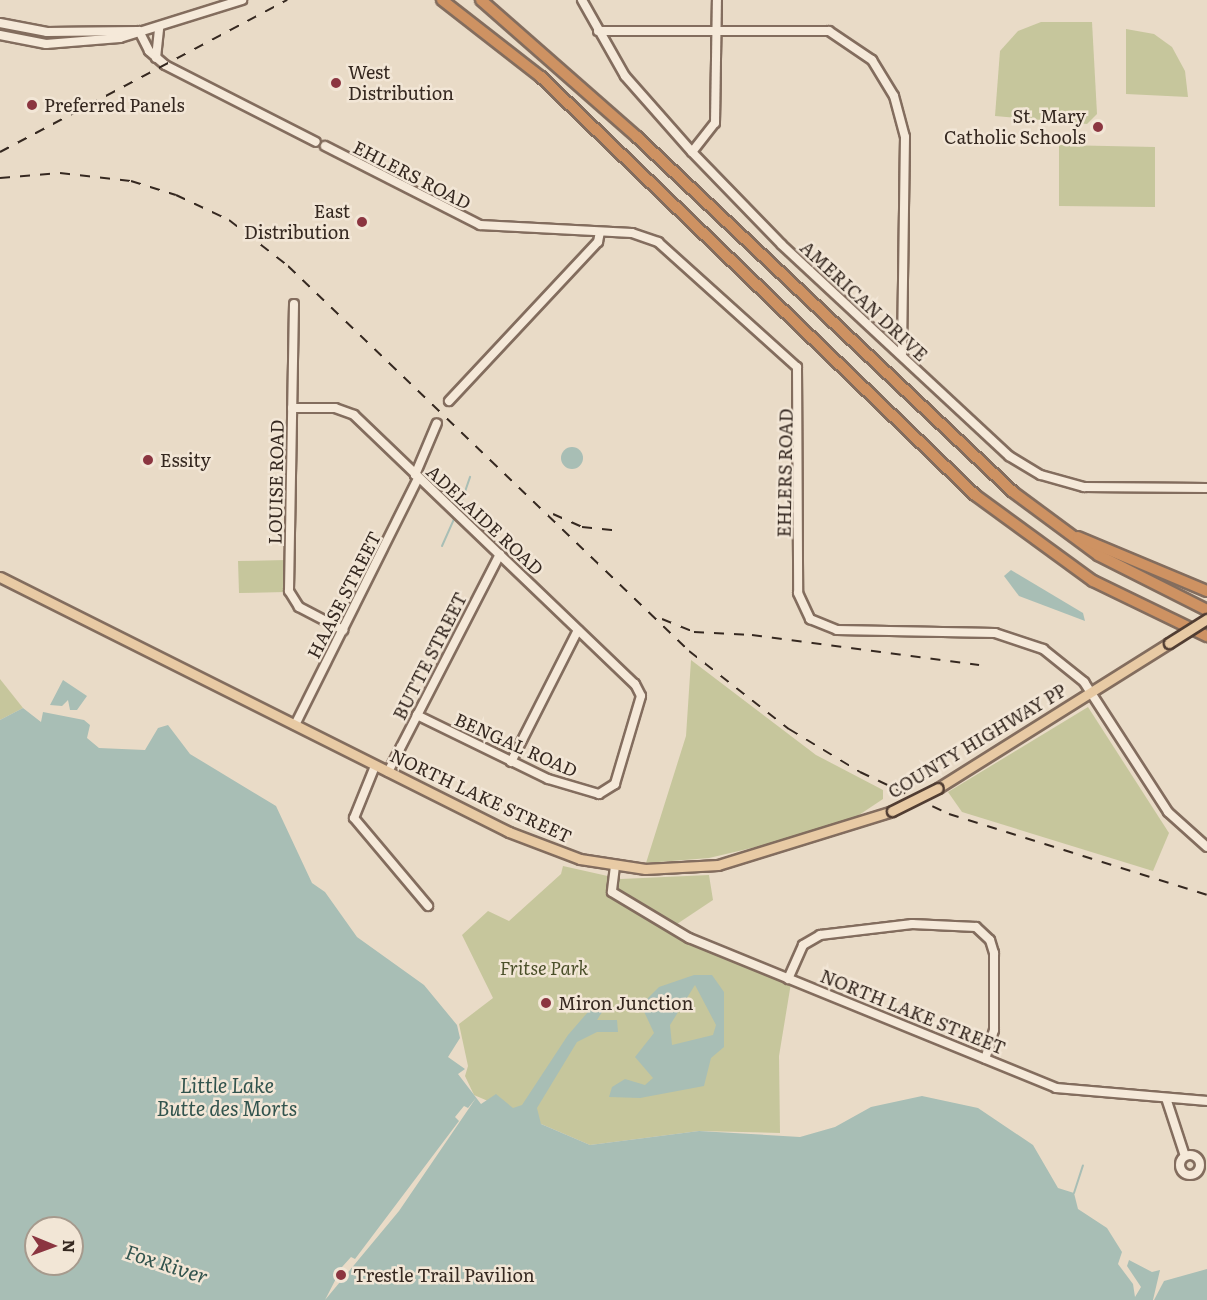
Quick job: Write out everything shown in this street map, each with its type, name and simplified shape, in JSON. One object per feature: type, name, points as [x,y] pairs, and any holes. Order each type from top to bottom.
[{"type":"highway","points":[[441,0],[541,77],[975,495],[1093,581],[1206,636]]},
{"type":"highway","points":[[481,0],[612,113],[982,464],[1078,536],[1098,555],[1207,610]]},
{"type":"highway","points":[[1078,536],[1207,591]]},
{"type":"main road","name":"NORTH LAKE STREET","points":[[0,577],[540,846],[615,866]]},
{"type":"main road","name":"COUNTY HIGHWAY PP","points":[[615,866],[668,869],[732,862],[892,811],[938,788],[1207,619]]},
{"type":"street","points":[[0,35],[66,43],[159,27],[242,0]]},
{"type":"street","name":"AMERICAN DRIVE","points":[[582,0],[632,86],[692,152],[782,245],[902,354],[1000,449],[1041,475],[1093,488],[1207,488]]},
{"type":"street","points":[[692,152],[715,123],[717,0]]},
{"type":"street","points":[[0,23],[46,32],[140,31]]},
{"type":"street","points":[[156,58],[159,27]]},
{"type":"street","points":[[598,31],[717,29],[839,34],[872,60],[888,84],[905,136],[902,354]]},
{"type":"street","points":[[140,31],[156,58],[316,142]]},
{"type":"street","name":"EHLERS ROAD","points":[[325,146],[480,225],[600,232],[658,242],[793,360],[801,389],[798,593],[810,619],[832,630],[1009,635],[1061,660],[1090,693],[1168,812],[1207,847]]},
{"type":"street","points":[[449,400],[598,242],[600,232]]},
{"type":"street","name":"LOUISE ROAD","points":[[294,304],[289,591],[298,607],[343,630]]},
{"type":"street","name":"ADELAIDE ROAD","points":[[292,408],[349,411],[500,554],[640,692]]},
{"type":"street","name":"HAASE STREET","points":[[295,725],[417,477],[437,423]]},
{"type":"street","name":"BUTTE STREET","points":[[388,772],[500,554]]},
{"type":"street","points":[[511,762],[578,630]]},
{"type":"street","name":"BENGAL ROAD","points":[[417,715],[511,762],[590,793],[607,791],[617,779],[640,692]]},
{"type":"street","points":[[375,765],[354,818],[428,906]]},
{"type":"street","name":"NORTH LAKE STREET","points":[[615,866],[611,890],[617,896],[689,938],[985,1059],[1067,1091],[1207,1101]]},
{"type":"street","points":[[788,979],[803,945],[820,935],[912,924],[976,927],[990,940],[994,953],[994,1030],[985,1059]]},
{"type":"street","points":[[1166,1098],[1185,1156]]},
{"type":"green space","points":[[1041,22],[1092,22],[1097,114],[1087,124],[995,116],[1000,51],[1018,31]]},
{"type":"green space","points":[[1126,29],[1154,34],[1172,47],[1185,71],[1188,97],[1126,94]]},
{"type":"green space","points":[[1059,145],[1155,147],[1155,207],[1059,206]]},
{"type":"green space","points":[[286,560],[286,592],[239,593],[238,561]]},
{"type":"green space","points":[[691,660],[816,755],[883,790],[883,799],[856,817],[760,846],[709,858],[646,863],[686,736]]},
{"type":"green space","points":[[0,679],[23,708],[0,720]]},
{"type":"green space","points":[[1088,707],[1169,833],[1153,871],[962,812],[948,792]]},
{"type":"green space","name":"Fritse Park","points":[[563,866],[621,879],[709,875],[713,900],[668,930],[791,983],[779,1056],[780,1133],[699,1131],[590,1145],[474,1095],[465,1076],[468,1066],[459,1024],[493,998],[462,935],[488,911],[509,921],[561,874]]},
{"type":"water","points":[[572,447],[580,450],[583,458],[580,466],[572,469],[564,466],[561,458],[564,450]]},
{"type":"water","points":[[1011,570],[1083,613],[1085,621],[1019,596],[1004,576]]},
{"type":"water","points":[[63,680],[87,696],[77,710],[70,710],[68,700],[62,706],[50,705]]},
{"type":"water","name":"Little Lake Butte des Morts","points":[[23,708],[41,722],[43,712],[84,720],[90,725],[87,738],[99,748],[145,750],[158,728],[168,725],[190,754],[276,806],[312,883],[325,892],[357,937],[424,985],[457,1025],[460,1038],[448,1057],[465,1069],[458,1074],[481,1104],[496,1094],[513,1108],[522,1105],[568,1035],[594,1005],[611,998],[597,1020],[617,1020],[618,1032],[597,1032],[577,1042],[537,1108],[541,1124],[590,1145],[699,1131],[800,1137],[835,1127],[871,1107],[922,1096],[978,1108],[1033,1145],[1058,1188],[1074,1193],[1078,1209],[1107,1228],[1122,1252],[1118,1264],[1133,1284],[1135,1297],[1141,1287],[1127,1266],[1129,1260],[1152,1272],[1160,1270],[1153,1300],[0,1300],[0,720]]},
{"type":"water","points":[[694,975],[712,975],[724,992],[724,1047],[711,1058],[704,1086],[640,1098],[609,1097],[612,1087],[625,1079],[645,1085],[653,1078],[635,1057],[654,1033],[641,1005],[659,987]],"holes":[[[695,985],[716,1025],[713,1035],[672,1045],[670,1025]]]},
{"type":"water","points":[[1207,1269],[1207,1300],[1154,1300],[1164,1281]]},
{"type":"pier","points":[[476,1098],[399,1211],[325,1300],[342,1267],[351,1257],[355,1259],[459,1121],[455,1117],[464,1106],[468,1108]]},
{"type":"waterway","points":[[459,509],[470,477]]},
{"type":"waterway","points":[[442,546],[454,519]]},
{"type":"waterway","points":[[1074,1193],[1083,1165]]},
{"type":"railway","points":[[0,152],[287,0]]},
{"type":"railway","points":[[0,178],[60,173],[131,181],[176,195],[229,220],[288,266],[689,651],[789,729],[860,772],[949,814],[1207,895]]},
{"type":"railway","points":[[553,514],[582,527],[619,531]]},
{"type":"railway","points":[[662,619],[694,632],[752,635],[979,665]]},
{"type":"place","name":"West Distribution","points":[[336,83]]},
{"type":"place","name":"Preferred Panels","points":[[32,105]]},
{"type":"place","name":"St. Mary Catholic Schools","points":[[1098,127]]},
{"type":"place","name":"East Distribution","points":[[362,222]]},
{"type":"place","name":"Essity","points":[[148,460]]},
{"type":"place","name":"Miron Junction","points":[[546,1003]]},
{"type":"place","name":"Trestle Trail Pavilion","points":[[341,1275]]},
{"type":"water label","name":"Fox River","points":[[167,1263]]}]
